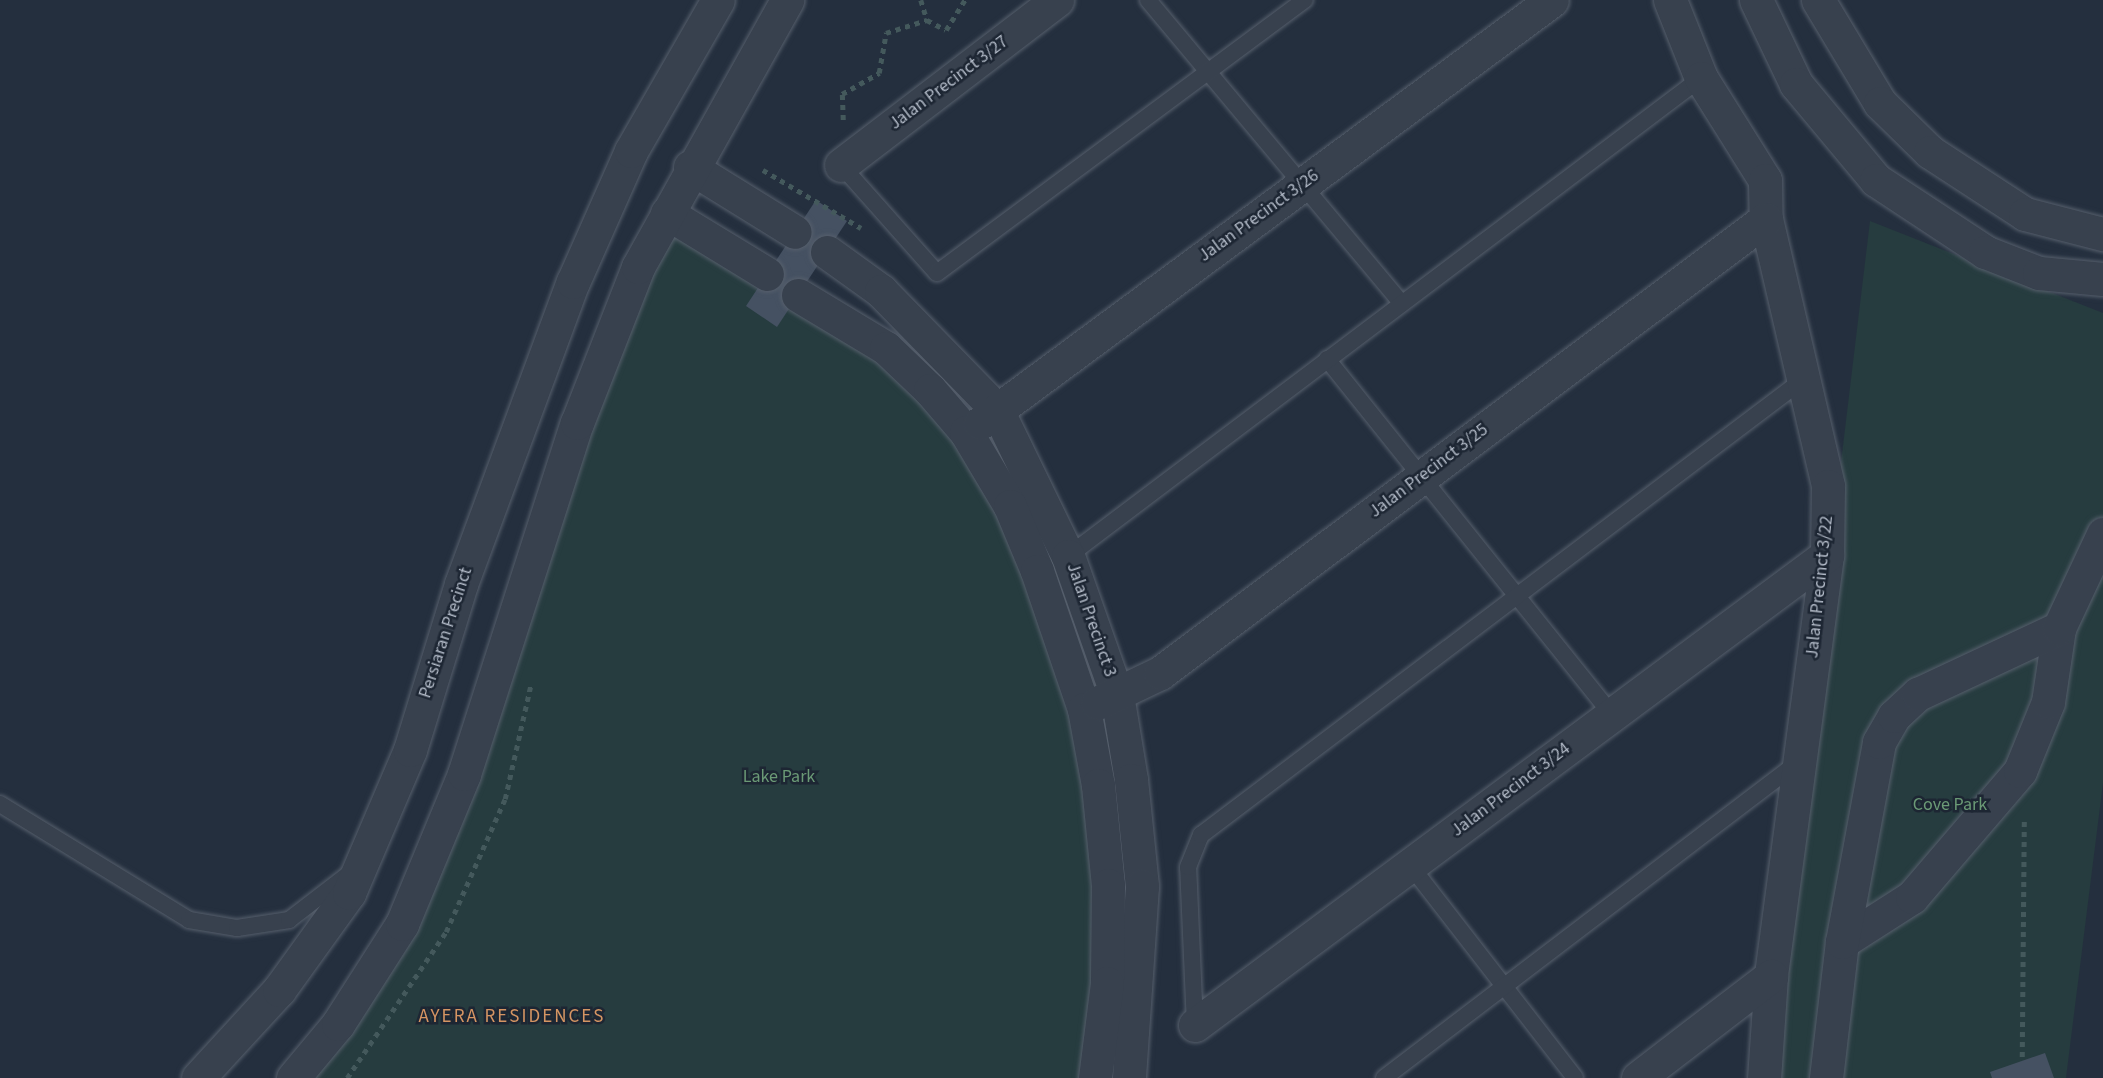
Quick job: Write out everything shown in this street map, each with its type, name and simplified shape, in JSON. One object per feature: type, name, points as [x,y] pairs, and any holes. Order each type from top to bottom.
[{"type":"street","name":"Persiaran Precinct","points":[[198,1078],[279,990],[349,892],[410,750],[517,427],[631,151],[718,0]]},
{"type":"street","points":[[293,1078],[338,1024],[402,924],[464,774],[577,423],[638,267],[725,103],[787,0]]},
{"type":"street","name":"Jalan Precinct 3/27","points":[[841,165],[1057,0]]},
{"type":"street","name":"Jalan Precinct 3/26","points":[[966,432],[1552,0]]},
{"type":"street","name":"Jalan Precinct 3/22","points":[[1670,0],[1701,78],[1760,166],[1766,219],[1824,450],[1826,555],[1771,976],[1764,1078]]},
{"type":"street","points":[[1756,0],[1796,84],[1876,180],[1985,252],[2039,273],[2103,279]]},
{"type":"street","points":[[1818,0],[1880,103],[1930,152],[2025,214],[2103,234]]},
{"type":"street","points":[[667,214],[761,271],[788,228],[691,167]]},
{"type":"street","name":"Jalan Precinct 3/25","points":[[1084,709],[1160,673],[1766,219]]},
{"type":"street","name":"Jalan Precinct 3","points":[[827,252],[857,271],[997,410],[1068,556],[1117,695],[1142,886],[1129,1078]]},
{"type":"street","points":[[834,314],[857,271]]},
{"type":"street","name":"Jalan Precinct 3","points":[[798,295],[834,314],[886,348],[966,432],[1019,528],[1084,709],[1108,885],[1107,983],[1095,1078]]},
{"type":"street","points":[[1842,942],[1912,897],[2024,763],[2048,702],[2059,628],[2103,534]]},
{"type":"street","name":"Jalan Precinct 3/24","points":[[1195,1025],[1826,555]]},
{"type":"street","points":[[1826,1078],[1842,942],[1871,771],[1894,716],[1918,694],[2059,628]]},
{"type":"street","points":[[1638,1078],[1771,976]]},
{"type":"lane","points":[[1148,0],[1401,303]]},
{"type":"lane","points":[[841,165],[937,273],[1305,0]]},
{"type":"lane","points":[[1068,556],[1701,78]]},
{"type":"lane","points":[[1327,359],[1612,715]]},
{"type":"lane","points":[[1195,1025],[1192,845],[1805,378]]},
{"type":"lane","points":[[1384,1078],[1798,763]]},
{"type":"lane","points":[[0,804],[189,920],[237,928],[289,920],[360,866]]},
{"type":"lane","points":[[1410,865],[1575,1078]]},
{"type":"path","points":[[920,0],[928,20],[946,30],[965,0]]},
{"type":"path","points":[[844,128],[842,94],[879,73],[886,33],[928,20]]},
{"type":"path","points":[[2022,1057],[2024,763]]},
{"type":"green space","name":"Lake Park","points":[[667,213],[854,327],[1010,506],[1098,785],[1094,1078],[290,1078],[409,907]]},
{"type":"green space","name":"Cove Park","points":[[1870,221],[2103,313],[2103,783],[2066,1078],[1767,1078]]},
{"type":"building","points":[[816,200],[847,221],[777,327],[746,306]]},
{"type":"building","points":[[2045,1053],[2054,1078],[1992,1078],[1990,1072]]},
{"type":"district","name":"AYERA RESIDENCES","points":[[512,1017]]}]
